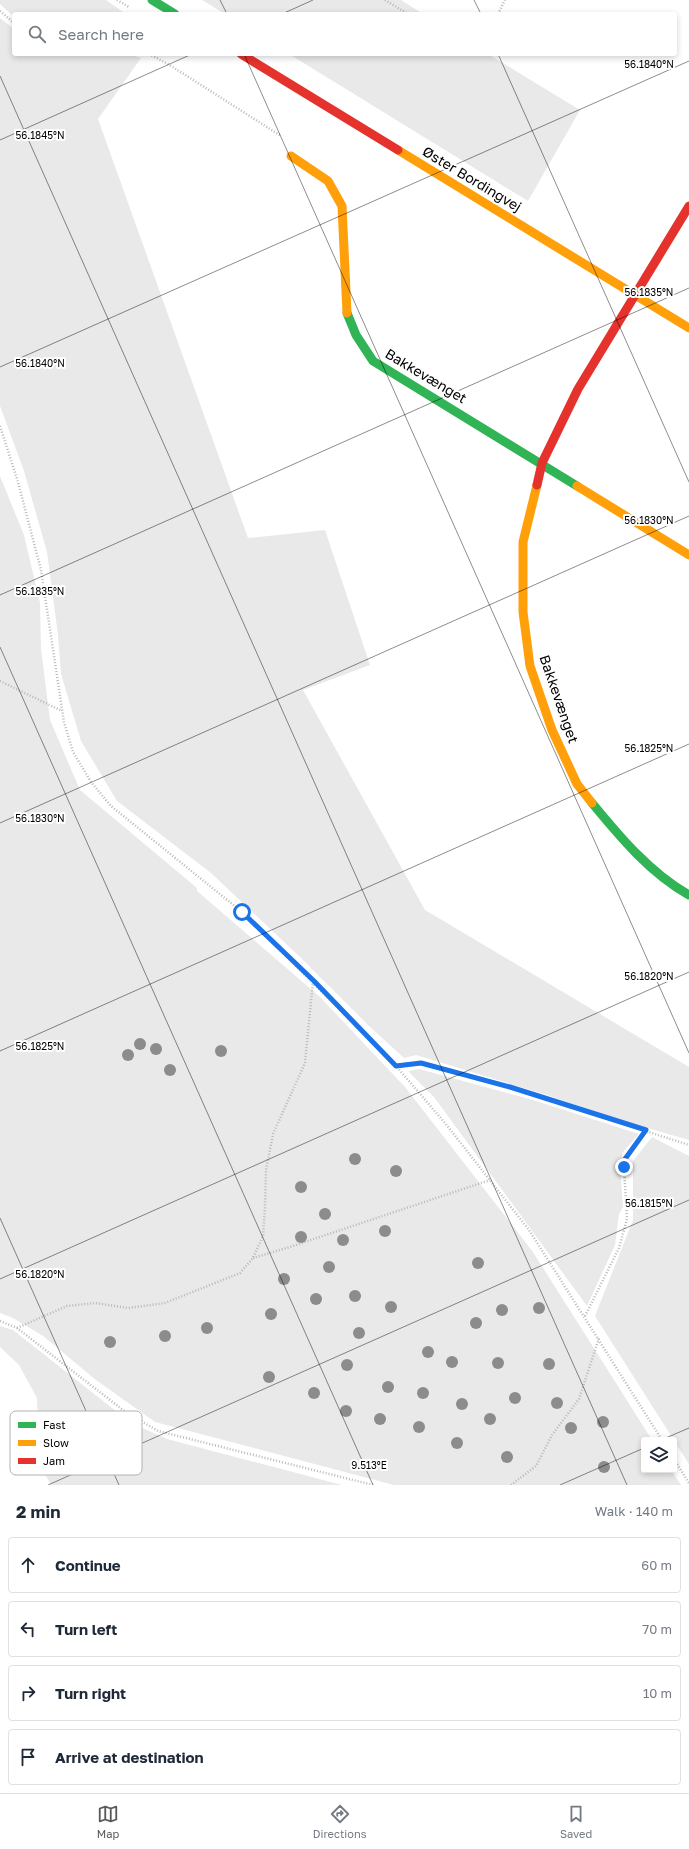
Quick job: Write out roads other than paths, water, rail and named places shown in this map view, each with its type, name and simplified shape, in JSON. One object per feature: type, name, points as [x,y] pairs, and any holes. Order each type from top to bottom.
[{"type":"street","points":[[152,0],[172,12]]},
{"type":"street","name":"Øster Bordingvej","points":[[244,56],[636,294],[689,328]]},
{"type":"street","name":"Bakkevænget","points":[[291,156],[328,180],[342,206],[347,312],[356,335],[373,361],[542,463],[689,555]]},
{"type":"street","name":"Bakkevænget","points":[[689,206],[578,389],[542,463],[523,542],[523,612],[530,666],[552,730],[577,784],[618,835],[670,884],[689,895]]}]
